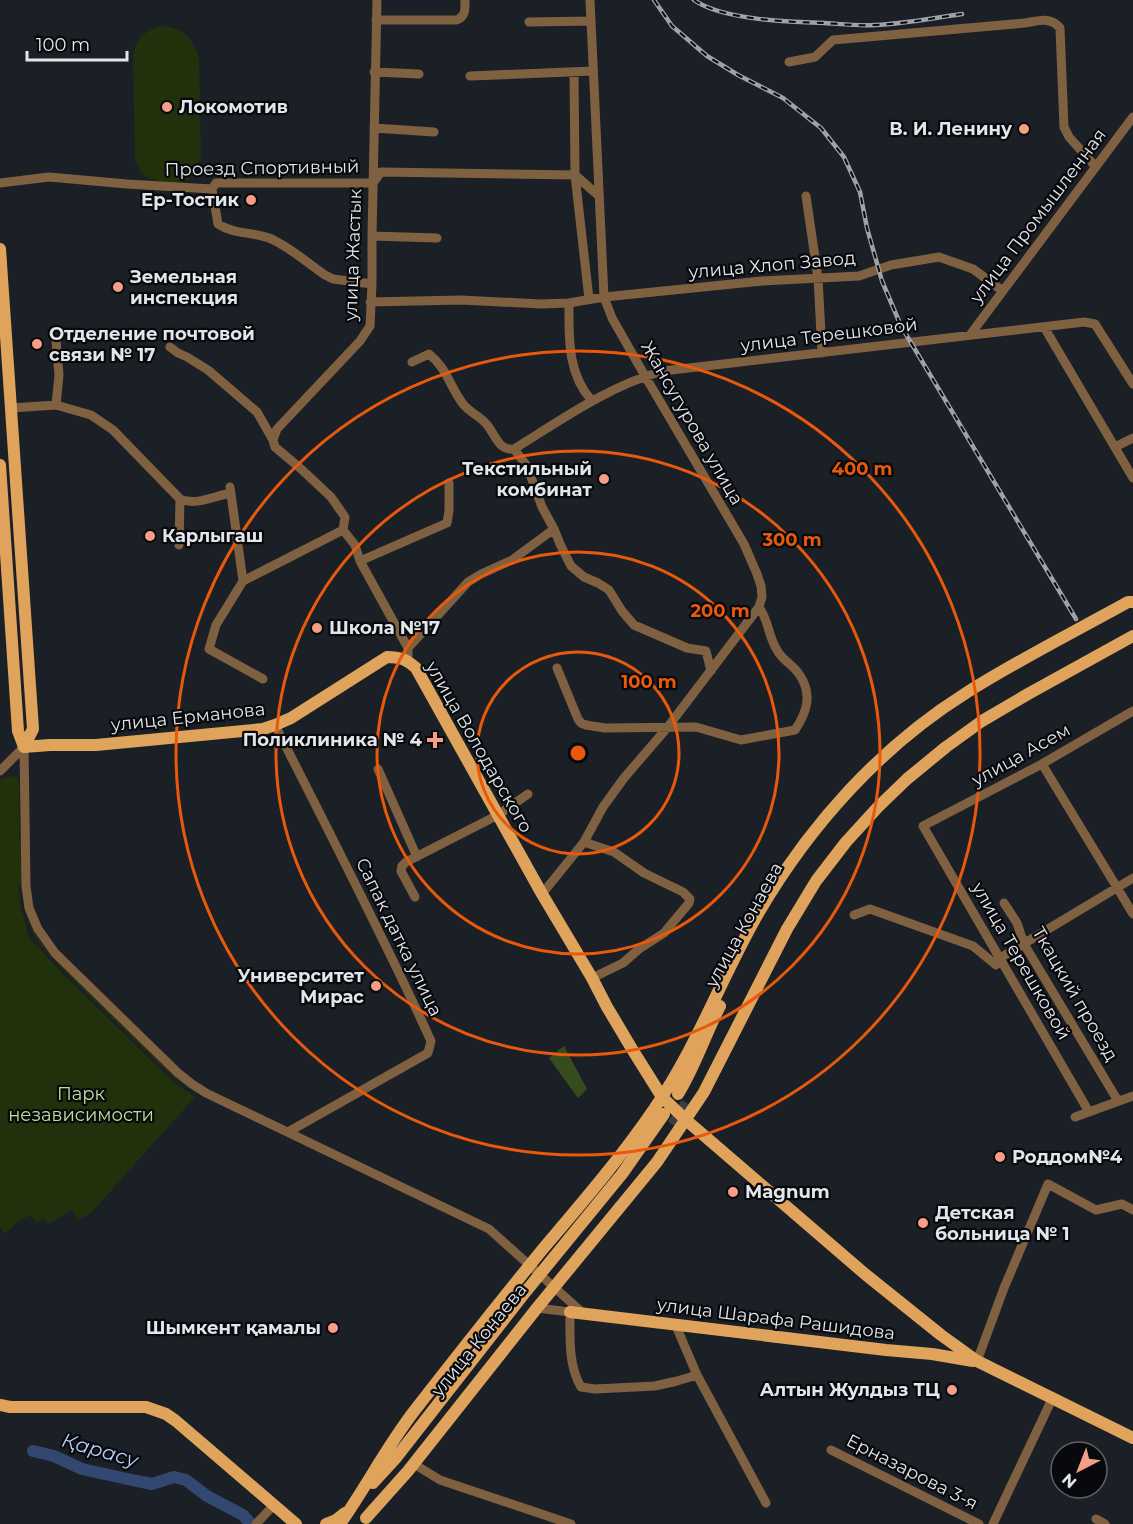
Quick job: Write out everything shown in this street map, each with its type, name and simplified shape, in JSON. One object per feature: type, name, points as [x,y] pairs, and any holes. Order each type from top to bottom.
[{"type":"main road","points":[[0,249],[33,729],[24,747]]},
{"type":"main road","points":[[0,465],[3,542],[18,731],[24,747]]},
{"type":"main road","points":[[674,1095],[692,1047],[759,913],[821,821],[854,785],[885,755],[926,721],[964,694],[1128,602],[1133,602]]},
{"type":"main road","name":"улица Конаева","points":[[354,1505],[411,1414],[631,1142],[686,1082],[717,1011],[766,917],[796,867],[827,826],[891,761],[969,700],[1133,609]]},
{"type":"main road","name":"улица Конаева","points":[[674,1095],[713,1058],[780,925],[810,877],[840,837],[872,802],[925,753],[977,714],[1133,627]]},
{"type":"main road","points":[[364,1521],[414,1464],[537,1308],[547,1281],[657,1162],[704,1092],[787,929],[816,881],[846,842],[907,779],[982,721],[1133,636]]},
{"type":"main road","name":"улица Ерманова","points":[[24,747],[96,745],[262,729],[291,718],[387,657],[408,655]]},
{"type":"main road","name":"улица Володарского","points":[[408,655],[607,1007],[674,1095],[669,1111],[686,1120]]},
{"type":"main road","name":"улица Конаева","points":[[340,1524],[395,1459],[523,1295],[547,1281],[669,1111]]},
{"type":"main road","name":"улица Шарафа Рашидова","points":[[686,1120],[865,1274],[977,1361],[1133,1438]]},
{"type":"main road","name":"улица Конаева","points":[[364,1521],[401,1466],[547,1281],[650,1157],[673,1125]]},
{"type":"main road","name":"улица Шарафа Рашидова","points":[[570,1312],[977,1361]]},
{"type":"main road","points":[[0,1405],[10,1407],[146,1407],[166,1414],[286,1519],[296,1524]]},
{"type":"main road","points":[[326,1524],[336,1520],[354,1505]]},
{"type":"main road","points":[[286,1519],[305,1524]]},
{"type":"street","name":"улица Жастык","points":[[273,440],[277,429],[360,341],[370,326],[377,0]]},
{"type":"street","points":[[376,20],[456,20],[462,18],[465,13],[465,0]]},
{"type":"street","name":"Жансугурова улица","points":[[590,0],[604,297],[612,318],[744,544],[761,586],[762,597],[759,607]]},
{"type":"street","points":[[789,62],[815,57],[833,40],[1048,19],[1060,28],[1064,127],[1069,137],[1096,167]]},
{"type":"street","points":[[529,22],[591,21]]},
{"type":"street","points":[[470,76],[593,71]]},
{"type":"street","points":[[374,72],[419,74]]},
{"type":"street","points":[[574,72],[575,176],[589,299]]},
{"type":"street","name":"улица Промышленная","points":[[970,335],[1133,117]]},
{"type":"street","points":[[374,128],[434,132]]},
{"type":"street","name":"Проезд Спортивный","points":[[0,183],[49,177],[212,189],[216,183],[373,183],[381,172],[575,176]]},
{"type":"street","points":[[575,176],[599,196]]},
{"type":"street","points":[[212,189],[218,224],[225,229],[268,238],[279,243],[333,279],[372,285]]},
{"type":"street","points":[[806,196],[818,278],[822,353]]},
{"type":"street","points":[[372,236],[437,238]]},
{"type":"street","name":"улица Хлоп Завод","points":[[370,302],[461,300],[569,303],[604,297],[762,281],[859,276],[891,264],[939,257],[973,269],[1003,291]]},
{"type":"street","points":[[569,303],[569,343],[572,361],[580,383],[592,401]]},
{"type":"street","name":"улица Терешковой","points":[[514,449],[592,401],[645,376],[1084,322],[1095,324],[1133,384]]},
{"type":"street","points":[[1044,327],[1133,478]]},
{"type":"street","points":[[56,340],[59,375],[56,405]]},
{"type":"street","name":"улица Володарского","points":[[170,347],[178,354],[208,370],[257,412],[275,447],[331,497],[345,518],[343,530],[355,545],[360,561],[408,655]]},
{"type":"street","points":[[412,362],[429,354],[437,361],[466,407],[483,420],[503,447],[509,450],[514,449],[527,466],[542,507],[571,566],[584,577],[609,590],[634,625],[687,648],[706,651],[711,670]]},
{"type":"street","points":[[11,408],[56,405],[91,414],[113,430],[180,499],[187,502],[198,501],[230,490],[243,581]]},
{"type":"street","points":[[1116,447],[1133,438]]},
{"type":"street","points":[[360,561],[445,525],[449,511],[449,483]]},
{"type":"street","points":[[179,545],[180,499]]},
{"type":"street","points":[[408,655],[468,582],[512,560],[554,529]]},
{"type":"street","points":[[263,679],[209,649],[216,625],[243,581],[343,530]]},
{"type":"street","points":[[3,542],[20,541]]},
{"type":"street","points":[[542,894],[584,842],[603,807],[624,778],[667,728],[759,607],[778,652],[799,673],[806,691],[807,706],[795,730],[741,740],[696,727],[667,728],[605,728],[581,723],[557,668]]},
{"type":"street","name":"улица Асем","points":[[923,826],[1042,764],[1133,711]]},
{"type":"street","name":"Сапак датка улица","points":[[275,725],[389,949],[431,1041],[428,1053],[288,1132]]},
{"type":"street","points":[[0,771],[24,747]]},
{"type":"street","points":[[24,747],[26,886],[29,908],[38,929],[55,952],[192,1084],[206,1093],[489,1229],[584,1314]]},
{"type":"street","points":[[1042,764],[1133,914]]},
{"type":"street","points":[[378,769],[417,857]]},
{"type":"street","points":[[415,897],[401,868],[406,862],[498,815],[528,794]]},
{"type":"street","name":"улица Терешковой","points":[[923,826],[1089,1112]]},
{"type":"street","points":[[584,842],[614,852],[644,873],[683,892],[690,899],[664,933],[639,949],[623,963],[592,978]]},
{"type":"street","points":[[854,915],[870,909],[973,946],[996,965],[1000,958],[1133,878]]},
{"type":"street","name":"Ткацкий проезд","points":[[1004,903],[1017,923],[1024,944],[1118,1101]]},
{"type":"street","points":[[1075,1117],[1133,1096]]},
{"type":"street","points":[[977,1361],[1004,1288],[1048,1184],[1096,1210],[1122,1204],[1133,1210]]},
{"type":"street","points":[[537,1308],[570,1312],[570,1346],[581,1387],[595,1389],[655,1386],[697,1375]]},
{"type":"street","points":[[676,1326],[697,1375],[766,1503]]},
{"type":"street","points":[[993,1524],[1053,1397]]},
{"type":"street","name":"Ерназарова 3-я","points":[[831,1450],[979,1524]]},
{"type":"street","points":[[414,1464],[440,1480],[571,1524]]},
{"type":"street","points":[[256,1524],[273,1506]]},
{"type":"green space","name":"Локомотив","points":[[161,26],[186,34],[199,57],[201,156],[198,168],[193,175],[180,182],[156,181],[146,177],[139,169],[135,157],[134,51],[141,37]]},
{"type":"green space","name":"Парк независимости","points":[[14,776],[18,778],[19,785],[19,838],[26,908],[36,934],[46,949],[64,967],[165,1066],[198,1095],[147,1052],[68,975],[39,943],[29,922],[25,907],[21,884],[18,884],[28,935],[33,942],[175,1084],[195,1097],[91,1213],[78,1220],[72,1210],[48,1224],[44,1218],[36,1223],[30,1215],[13,1225],[14,1227],[4,1234],[0,1227],[0,781],[3,778]]},
{"type":"green space","points":[[564,1046],[587,1089],[578,1098],[549,1058]]},
{"type":"waterway","name":"Қарасу","points":[[33,1451],[54,1456],[82,1469],[152,1484],[174,1477],[186,1480],[207,1496],[243,1515],[250,1523]]},
{"type":"tunnel","points":[[673,1125],[687,1103]]},
{"type":"railway","points":[[654,0],[672,26],[707,56],[783,98],[821,128],[844,157],[860,192],[867,228],[882,281],[901,326],[1076,619]]},
{"type":"railway","points":[[694,0],[706,7],[738,16],[775,21],[850,25],[897,23],[962,14]]},
{"type":"place","name":"Локомотив","points":[[167,107]]},
{"type":"place","name":"В. И. Ленину","points":[[1024,129]]},
{"type":"place","name":"Ер-Тостик","points":[[251,200]]},
{"type":"place","name":"Земельная инспекция","points":[[118,287]]},
{"type":"place","name":"Отделение почтовой связи № 17","points":[[37,344]]},
{"type":"place","name":"Текстильный комбинат","points":[[604,479]]},
{"type":"place","name":"Карлыгаш","points":[[150,536]]},
{"type":"place","name":"Школа №17","points":[[317,628]]},
{"type":"place","name":"Поликлиника № 4","points":[[435,740]]},
{"type":"place","name":"Университет Мирас","points":[[376,986]]},
{"type":"place","name":"Роддом№4","points":[[1000,1157]]},
{"type":"place","name":"Magnum","points":[[733,1192]]},
{"type":"place","name":"Детская больница № 1","points":[[923,1223]]},
{"type":"place","name":"Шымкент қамалы","points":[[333,1328]]},
{"type":"place","name":"Алтын Жулдыз ТЦ","points":[[952,1390]]}]
